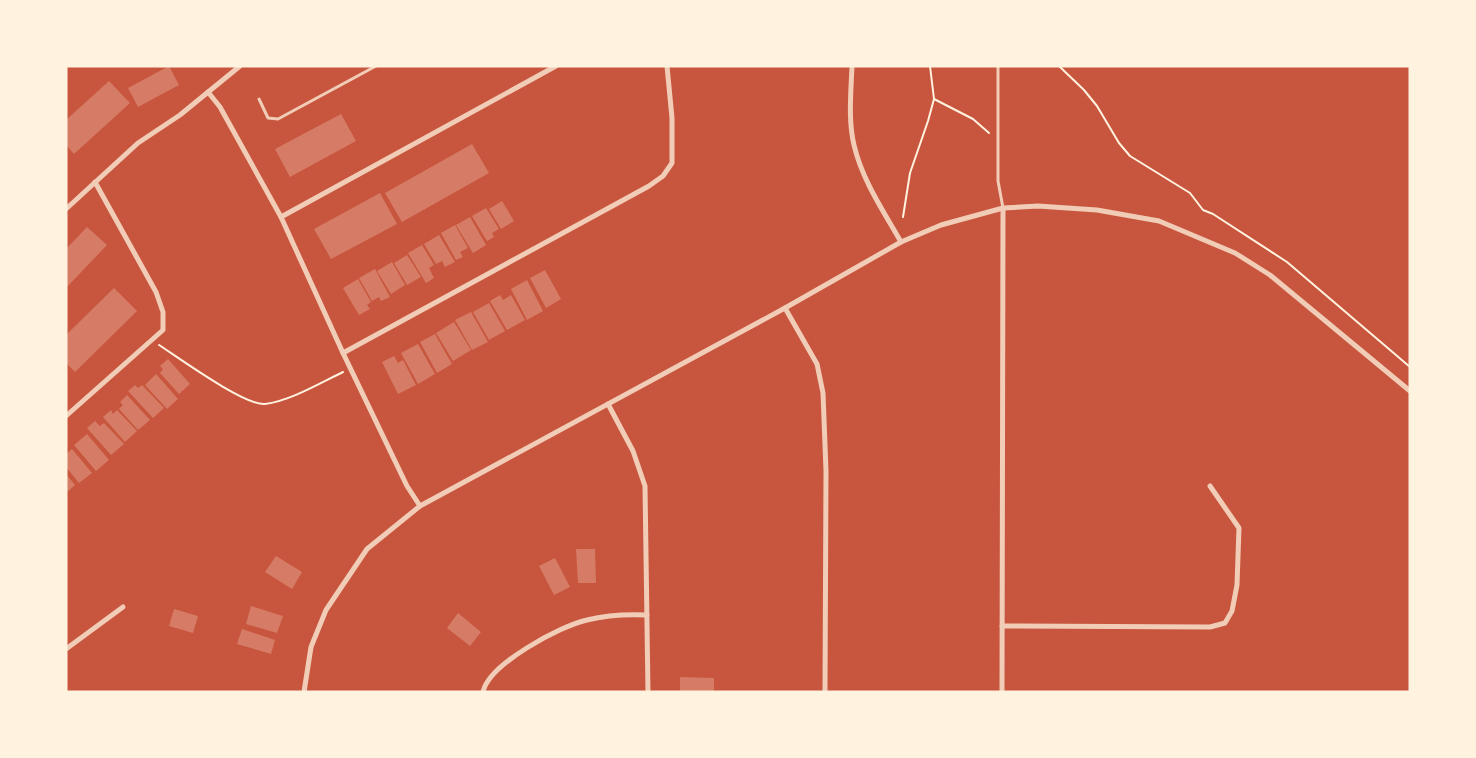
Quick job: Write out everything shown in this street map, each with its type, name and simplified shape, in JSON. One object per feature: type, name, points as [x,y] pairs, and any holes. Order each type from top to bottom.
[{"type":"street","points":[[66,209],[138,143],[180,116],[240,66]]},
{"type":"street","points":[[281,217],[556,66]]},
{"type":"street","points":[[343,353],[649,186],[663,176],[672,163],[672,117],[667,66]]},
{"type":"street","points":[[852,66],[851,116],[854,145],[873,192],[901,242]]},
{"type":"street","points":[[208,92],[220,107],[281,217],[343,353],[407,486],[420,506]]},
{"type":"street","points":[[66,416],[163,330],[164,312],[151,282],[95,182]]},
{"type":"street","points":[[304,692],[311,647],[326,610],[337,592],[367,549],[420,506],[785,308],[901,242],[941,225],[1003,208],[1038,206],[1096,210],[1159,221],[1235,253],[1270,276],[1410,391]]},
{"type":"street","points":[[1002,692],[1003,208]]},
{"type":"street","points":[[785,308],[817,364],[823,393],[826,471],[825,692]]},
{"type":"street","points":[[608,404],[633,451],[645,486],[648,692]]},
{"type":"street","points":[[1002,626],[1210,627],[1225,622],[1232,611],[1237,585],[1239,528],[1210,486]]},
{"type":"street","points":[[66,649],[123,607]]},
{"type":"street","points":[[483,692],[484,684],[511,657],[583,620],[609,615],[647,615]]},
{"type":"lane","points":[[259,99],[268,118],[278,119],[376,66]]},
{"type":"lane","points":[[998,66],[998,182],[1003,208]]},
{"type":"path","points":[[903,217],[910,173],[934,99],[930,66]]},
{"type":"path","points":[[1059,66],[1097,106],[1119,143],[1130,156],[1190,193],[1203,210],[1213,214],[1287,262],[1410,367]]},
{"type":"path","points":[[934,99],[973,119],[997,142]]},
{"type":"path","points":[[152,341],[245,400],[262,404],[281,400],[343,372]]},
{"type":"building","points":[[169,66],[179,85],[138,107],[128,88]]},
{"type":"building","points":[[109,81],[130,103],[74,154],[66,145],[66,120]]},
{"type":"building","points":[[341,114],[356,141],[290,177],[275,149]]},
{"type":"building","points":[[472,144],[489,173],[402,222],[385,193]]},
{"type":"building","points":[[380,193],[397,224],[331,259],[314,229]]},
{"type":"building","points":[[502,201],[514,221],[501,229],[489,209]]},
{"type":"building","points":[[486,208],[499,229],[492,233],[494,237],[487,241],[472,216]]},
{"type":"building","points":[[470,217],[486,245],[473,253],[456,225]]},
{"type":"building","points":[[455,225],[468,248],[460,252],[463,257],[456,260],[441,233]]},
{"type":"building","points":[[87,227],[107,245],[66,288],[66,249]]},
{"type":"building","points":[[439,235],[455,262],[445,267],[442,261],[436,264],[424,244]]},
{"type":"building","points":[[422,245],[434,265],[429,268],[434,278],[426,283],[408,253]]},
{"type":"building","points":[[407,255],[421,277],[407,285],[394,263]]},
{"type":"building","points":[[392,262],[405,285],[391,294],[377,271]]},
{"type":"building","points":[[375,269],[390,297],[381,301],[379,297],[372,301],[359,278]]},
{"type":"building","points":[[545,270],[561,299],[546,308],[530,278]]},
{"type":"building","points":[[358,279],[371,302],[367,305],[370,309],[359,315],[343,288]]},
{"type":"building","points":[[527,280],[543,311],[527,320],[511,289]]},
{"type":"building","points":[[114,288],[137,311],[75,372],[66,363],[66,335]]},
{"type":"building","points":[[500,295],[503,300],[511,295],[525,320],[507,330],[490,301]]},
{"type":"building","points":[[489,303],[505,331],[489,340],[473,312]]},
{"type":"building","points":[[471,312],[488,342],[472,350],[455,320]]},
{"type":"building","points":[[454,322],[471,350],[453,361],[436,333]]},
{"type":"building","points":[[435,334],[452,364],[437,373],[420,342]]},
{"type":"building","points":[[418,344],[435,374],[418,384],[401,353]]},
{"type":"building","points":[[394,356],[398,363],[403,360],[416,385],[398,394],[382,362]]},
{"type":"building","points":[[168,359],[190,384],[179,394],[160,373],[163,369],[160,366]]},
{"type":"building","points":[[156,374],[178,399],[167,409],[145,385]]},
{"type":"building","points":[[135,385],[138,388],[142,385],[164,408],[153,418],[128,391]]},
{"type":"building","points":[[127,395],[150,420],[138,430],[119,409],[123,405],[120,402]]},
{"type":"building","points":[[111,410],[113,414],[117,410],[137,431],[125,442],[103,417]]},
{"type":"building","points":[[95,421],[100,426],[104,423],[124,444],[111,455],[87,428]]},
{"type":"building","points":[[87,434],[109,460],[96,471],[74,445]]},
{"type":"building","points":[[72,449],[92,473],[79,483],[66,467],[66,454]]},
{"type":"building","points":[[66,474],[75,485],[66,493]]},
{"type":"building","points":[[576,549],[595,549],[596,583],[578,583]]},
{"type":"building","points":[[276,556],[302,572],[292,589],[265,572]]},
{"type":"building","points":[[555,558],[570,587],[554,595],[539,566]]},
{"type":"building","points":[[251,606],[283,616],[277,633],[246,624]]},
{"type":"building","points":[[174,609],[198,616],[193,633],[169,626]]},
{"type":"building","points":[[458,613],[481,632],[470,646],[447,628]]},
{"type":"building","points":[[242,629],[275,640],[271,654],[237,644]]},
{"type":"building","points":[[680,677],[714,678],[714,692],[680,692]]}]
